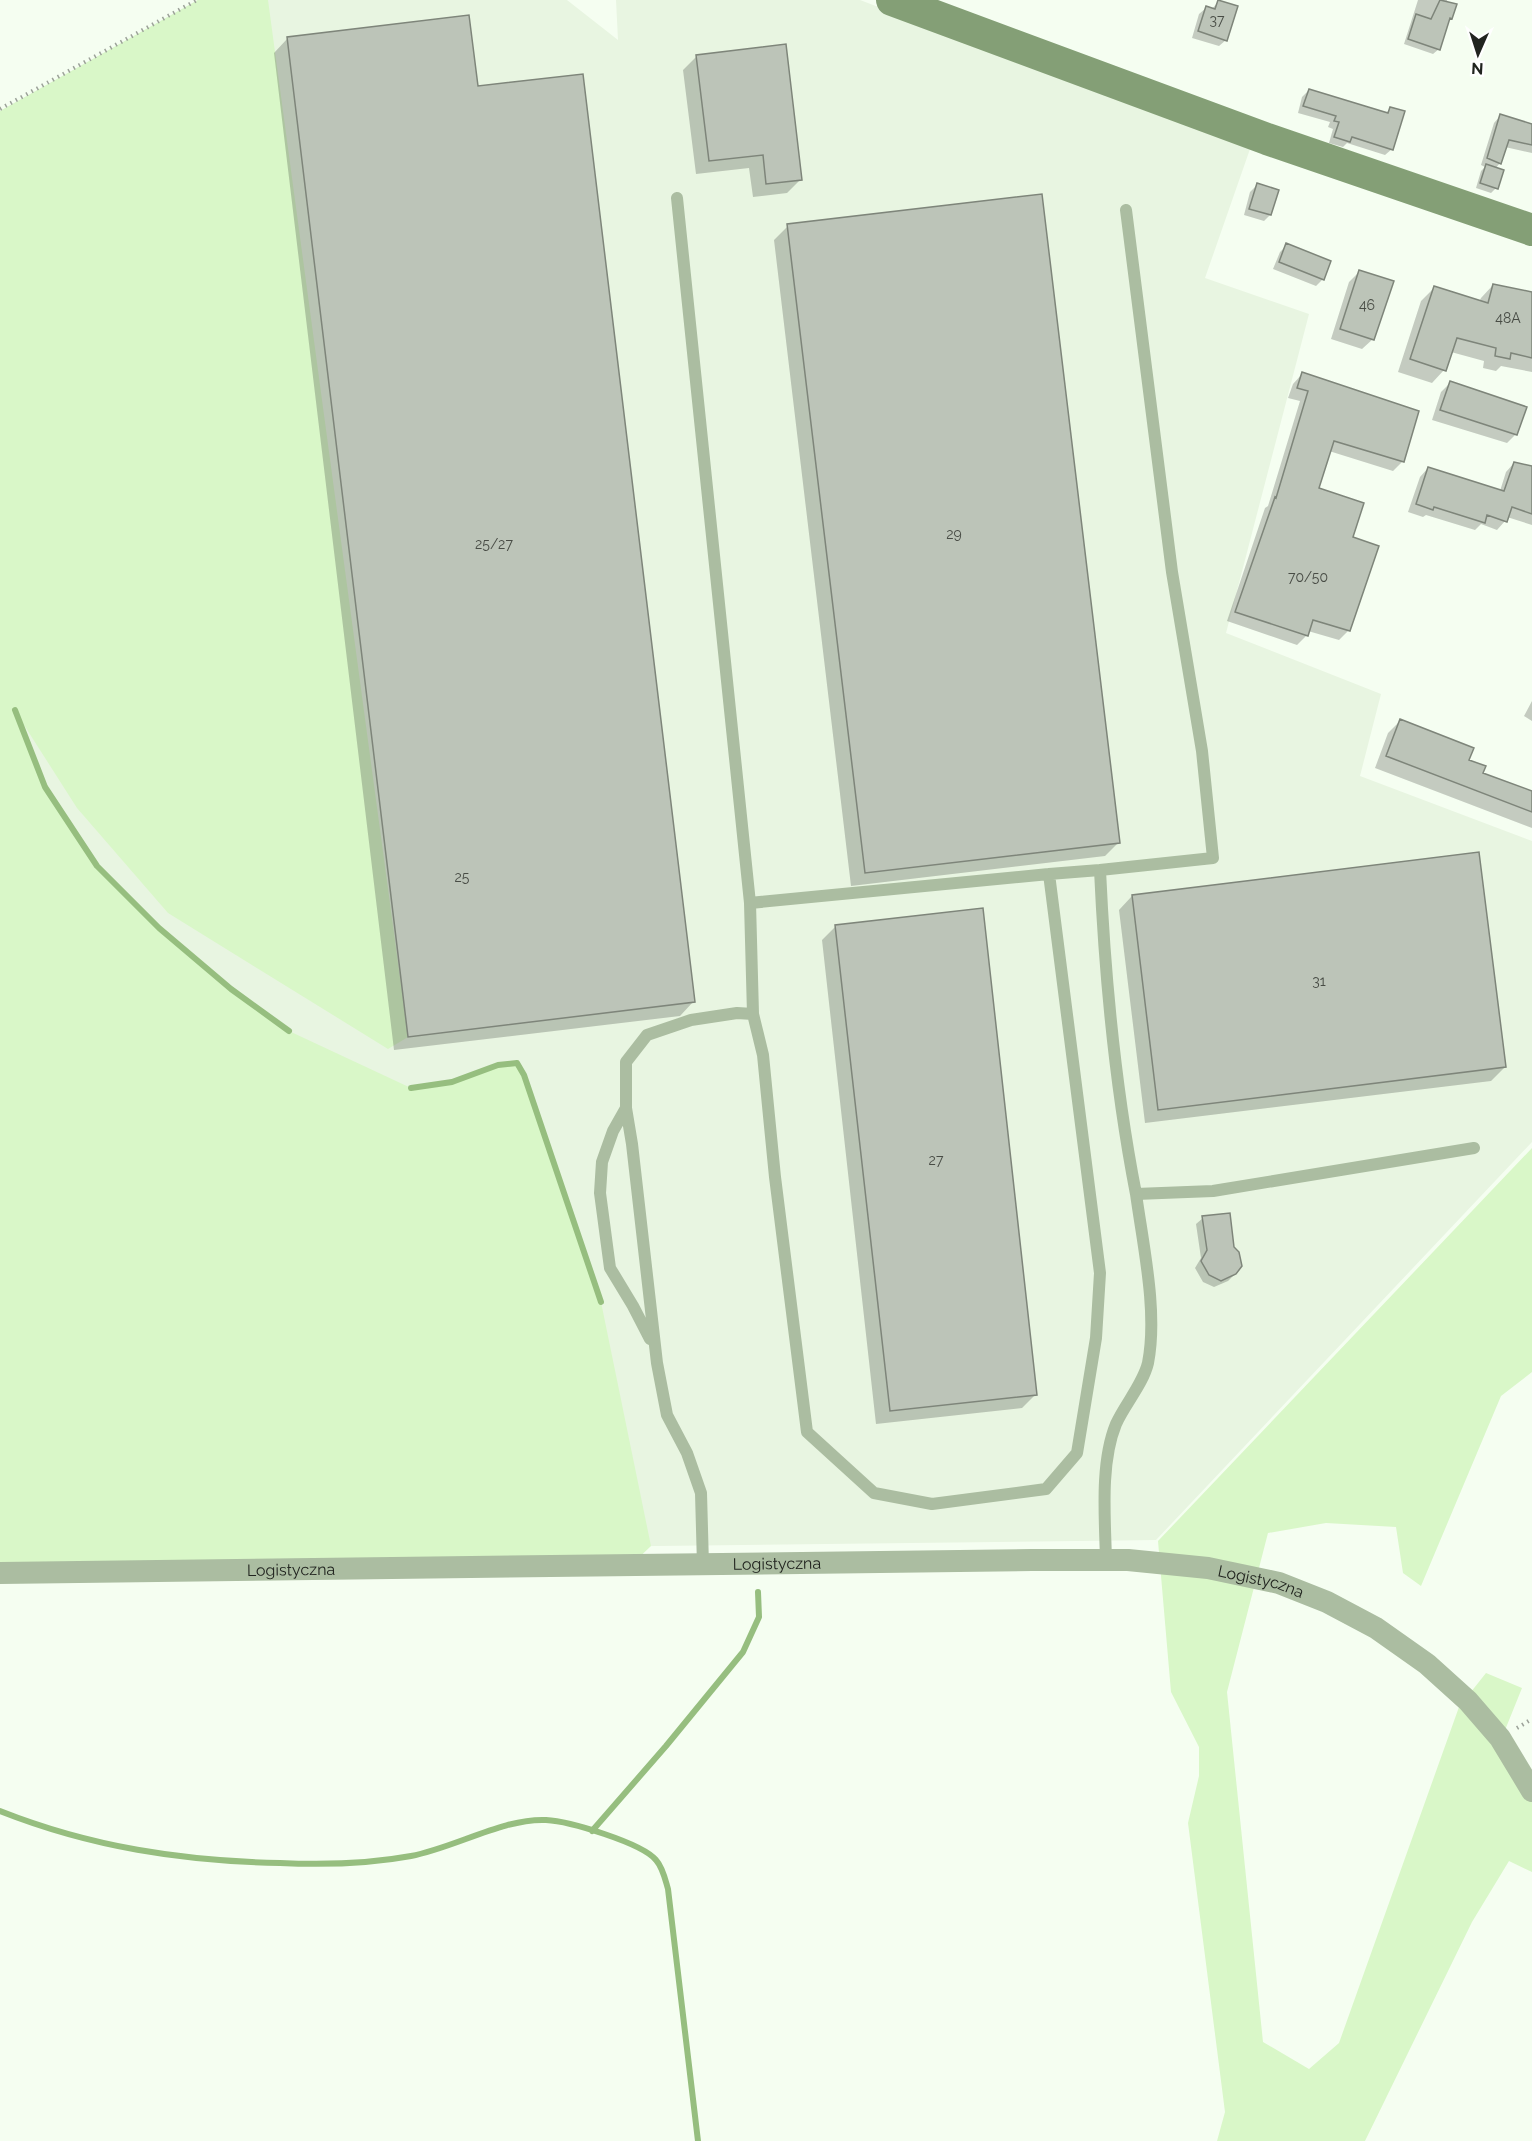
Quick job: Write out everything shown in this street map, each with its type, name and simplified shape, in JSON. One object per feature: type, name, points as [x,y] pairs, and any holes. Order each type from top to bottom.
[{"type":"street","points":[[892,0],[1267,139],[1532,230]]},
{"type":"street","name":"Logistyczna","points":[[0,1573],[1106,1560],[1208,1568],[1279,1583],[1327,1602],[1376,1628],[1427,1664],[1468,1701],[1500,1738],[1532,1791]]},
{"type":"lane","points":[[677,198],[750,903],[753,1014],[763,1055],[775,1178],[807,1432],[874,1493],[932,1504],[1046,1489],[1077,1453],[1096,1338],[1100,1273],[1049,874]]},
{"type":"lane","points":[[750,903],[1213,858],[1202,752],[1172,572],[1126,210]]},
{"type":"lane","points":[[1100,870],[1104,964],[1115,1067],[1148,1282],[1151,1336],[1147,1365],[1116,1425],[1108,1458],[1105,1505],[1106,1560]]},
{"type":"lane","points":[[703,1565],[701,1493],[687,1453],[667,1415],[657,1363],[626,1108],[626,1062],[647,1035],[691,1020],[738,1013],[753,1014]]},
{"type":"lane","points":[[626,1108],[613,1131],[602,1162],[600,1193],[610,1268],[648,1335],[657,1363]]},
{"type":"lane","points":[[1136,1194],[1213,1191],[1474,1148]]},
{"type":"path","points":[[0,109],[197,0]]},
{"type":"shaded area","points":[[198,0],[567,0],[618,40],[616,0],[860,0],[1250,149],[1205,278],[1309,314],[1226,633],[1381,694],[1360,776],[1532,841],[1532,1142],[1156,1540],[0,1554],[0,111]]},
{"type":"green space","points":[[198,0],[268,0],[408,1037],[388,1049],[168,913],[77,808],[17,714],[45,787],[97,866],[159,928],[231,989],[289,1031],[411,1088],[452,1082],[498,1065],[517,1063],[524,1075],[601,1302],[651,1546],[630,1566],[0,1573],[0,111]]},
{"type":"green space","points":[[1532,1148],[1532,1372],[1501,1396],[1421,1586],[1403,1573],[1396,1527],[1326,1523],[1268,1533],[1227,1692],[1263,2042],[1309,2069],[1339,2043],[1459,1707],[1486,1673],[1522,1688],[1497,1750],[1532,1787],[1532,1872],[1509,1861],[1472,1922],[1365,2141],[1217,2141],[1225,2112],[1188,1823],[1199,1776],[1199,1747],[1171,1692],[1158,1541]]},
{"type":"building","points":[[1218,0],[1238,6],[1227,41],[1198,31],[1206,6],[1215,9]]},
{"type":"building","points":[[1440,0],[1457,4],[1440,50],[1408,39],[1416,14],[1431,19]]},
{"type":"building","points":[[469,15],[478,86],[583,74],[695,1002],[408,1037],[287,37]]},
{"type":"building","points":[[786,44],[802,180],[766,184],[763,155],[709,161],[696,55]]},
{"type":"building","points":[[1309,89],[1388,113],[1390,107],[1405,111],[1393,150],[1352,137],[1350,142],[1334,137],[1339,122],[1334,121],[1336,116],[1303,106]]},
{"type":"building","points":[[1500,114],[1532,124],[1532,145],[1509,140],[1501,164],[1487,158]]},
{"type":"building","points":[[1486,164],[1504,170],[1498,189],[1480,183]]},
{"type":"building","points":[[1257,183],[1279,190],[1271,215],[1249,209]]},
{"type":"building","points":[[1042,194],[1120,843],[865,873],[787,224]]},
{"type":"building","points":[[1286,243],[1331,261],[1324,280],[1279,262]]},
{"type":"building","points":[[1359,270],[1394,281],[1374,340],[1340,329]]},
{"type":"building","points":[[1493,284],[1532,292],[1532,358],[1511,353],[1510,359],[1495,356],[1496,348],[1457,338],[1446,371],[1410,359],[1434,286],[1488,303]]},
{"type":"building","points":[[1302,372],[1419,411],[1404,462],[1334,441],[1319,488],[1364,503],[1353,537],[1379,546],[1350,631],[1313,620],[1308,636],[1235,612],[1276,498],[1308,391],[1297,388]]},
{"type":"building","points":[[1450,381],[1527,407],[1517,435],[1440,410]]},
{"type":"building","points":[[1514,462],[1532,466],[1532,514],[1512,507],[1507,522],[1487,515],[1485,523],[1434,507],[1433,510],[1416,504],[1428,467],[1504,491]]},
{"type":"building","points":[[1400,719],[1474,748],[1469,760],[1486,766],[1483,773],[1532,791],[1532,812],[1386,756]]},
{"type":"building","points":[[1479,852],[1506,1067],[1158,1110],[1132,895]]},
{"type":"building","points":[[983,908],[1037,1395],[890,1411],[835,925]]},
{"type":"building","points":[[1230,1213],[1234,1247],[1239,1252],[1242,1266],[1236,1274],[1221,1281],[1209,1275],[1201,1261],[1207,1250],[1202,1216]]},
{"type":"waterway","points":[[15,710],[45,787],[97,866],[159,928],[231,989],[289,1031]]},
{"type":"waterway","points":[[411,1088],[452,1082],[498,1065],[517,1063],[524,1075],[601,1302]]},
{"type":"waterway","points":[[592,1831],[743,1652],[759,1617],[758,1592]]},
{"type":"waterway","points":[[0,1811],[103,1843],[172,1855],[244,1862],[329,1864],[395,1859],[427,1852],[496,1828],[546,1820],[587,1829],[636,1847],[656,1860],[664,1874],[668,1889],[698,2141]]}]
